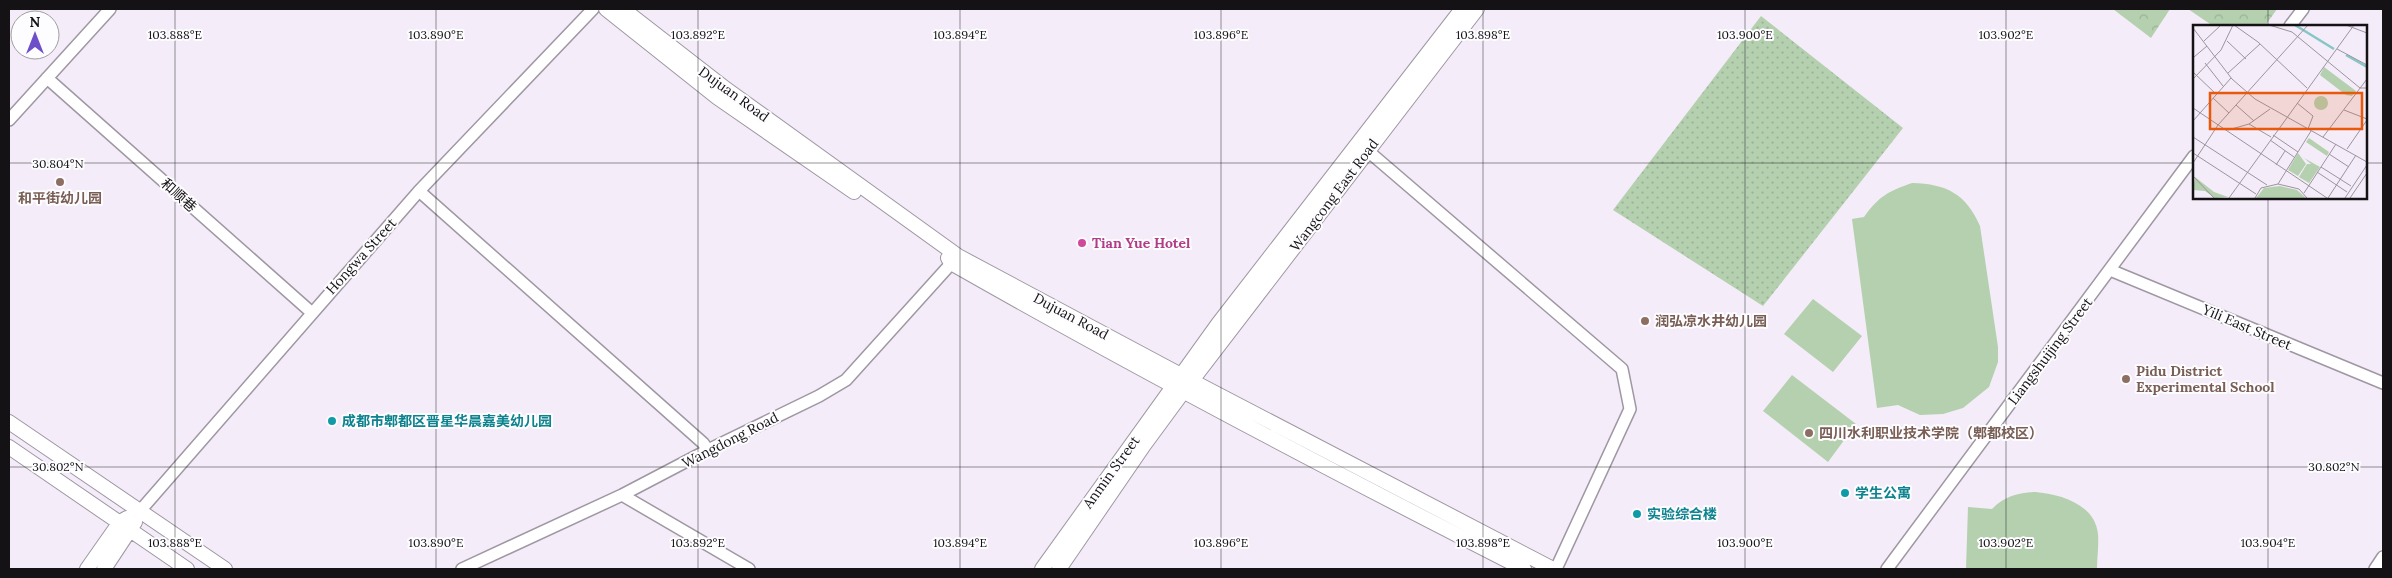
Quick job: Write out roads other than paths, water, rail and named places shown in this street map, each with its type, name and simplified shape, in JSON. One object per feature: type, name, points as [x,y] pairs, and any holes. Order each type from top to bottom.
[{"type":"main road","name":"Dujuan Road","points":[[606,9],[718,98],[888,216],[955,259],[1524,569]]},
{"type":"main road","name":"Dujuan Road","points":[[623,9],[726,89],[955,259]]},
{"type":"main road","name":"Wangcong East Road","points":[[1182,384],[1462,9]]},
{"type":"main road","name":"Wangcong East Road","points":[[1182,384],[1368,150],[1477,9]]},
{"type":"main road","name":"Dujuan Road","points":[[1182,384],[1554,569]]},
{"type":"main road","name":"Anmin Street","points":[[1042,569],[1182,384]]},
{"type":"main road","name":"Anmin Street","points":[[1059,569],[1144,445],[1182,384]]},
{"type":"main road","points":[[9,422],[139,512],[225,568]]},
{"type":"main road","points":[[9,447],[126,525],[187,569]]},
{"type":"main road","points":[[87,569],[139,512]]},
{"type":"main road","points":[[104,569],[126,525]]},
{"type":"street","name":"Hongwa Street","points":[[139,512],[311,312],[419,192],[593,9]]},
{"type":"street","points":[[2291,25],[2303,9]]},
{"type":"street","points":[[9,120],[103,11]]},
{"type":"street","name":"和顺巷","points":[[47,78],[311,312]]},
{"type":"street","points":[[1368,150],[1622,369],[1630,409],[1554,569]]},
{"type":"street","name":"Liangshuijing Street","points":[[1887,569],[2193,157]]},
{"type":"street","points":[[419,192],[703,443],[708,450]]},
{"type":"street","name":"Wangdong Road","points":[[462,569],[622,496],[708,450],[819,396],[846,380],[955,259]]},
{"type":"street","name":"Yili East Street","points":[[2110,270],[2383,383]]},
{"type":"street","points":[[622,496],[749,569]]},
{"type":"street","points":[[2374,569],[2383,557]]},
{"type":"place","name":"和平街幼儿园","points":[[60,182]]},
{"type":"place","name":"Tian Yue Hotel","points":[[1082,243]]},
{"type":"place","name":"润弘凉水井幼儿园","points":[[1645,321]]},
{"type":"place","name":"Pidu District Experimental School","points":[[2126,379]]},
{"type":"place","name":"成都市郫都区晋星华晨嘉美幼儿园","points":[[332,421]]},
{"type":"place","name":"四川水利职业技术学院（郫都校区）","points":[[1809,433]]},
{"type":"place","name":"学生公寓","points":[[1845,493]]},
{"type":"place","name":"实验综合楼","points":[[1637,514]]}]
